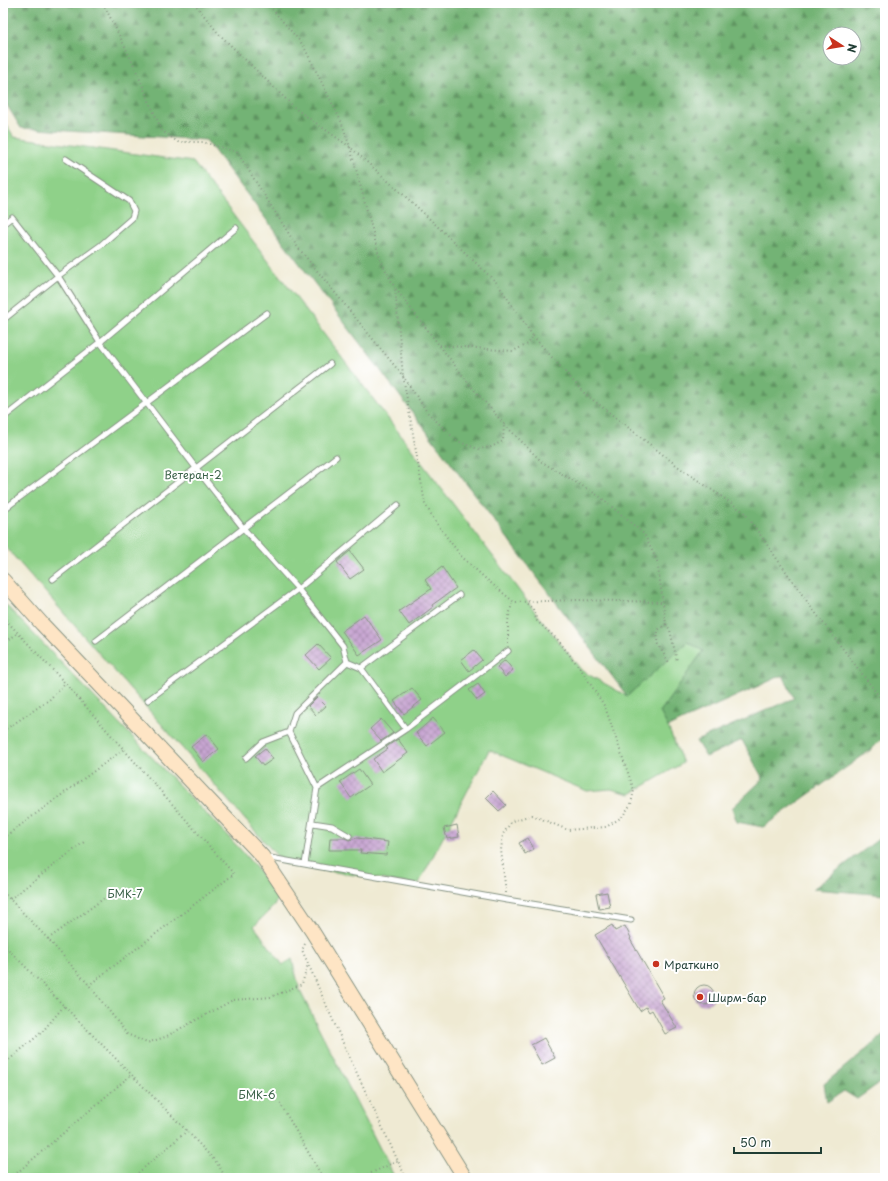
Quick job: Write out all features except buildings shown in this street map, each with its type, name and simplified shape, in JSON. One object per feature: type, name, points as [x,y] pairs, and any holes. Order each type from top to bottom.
[{"type":"main road","points":[[3,580],[42,624],[262,856],[312,931],[464,1178]]},
{"type":"lane","points":[[3,320],[58,276],[101,245],[132,218],[134,211],[129,201],[66,159]]},
{"type":"lane","points":[[3,224],[12,217],[58,276],[100,342],[196,468],[244,529],[298,589],[343,646],[347,662]]},
{"type":"lane","points":[[3,418],[100,342],[236,228]]},
{"type":"lane","points":[[3,510],[267,313]]},
{"type":"lane","points":[[53,579],[330,364]]},
{"type":"lane","points":[[96,641],[336,457]]},
{"type":"lane","points":[[148,700],[298,589],[398,505]]},
{"type":"lane","points":[[361,668],[458,595]]},
{"type":"lane","points":[[317,788],[406,729],[508,651]]},
{"type":"lane","points":[[347,662],[361,668],[406,729]]},
{"type":"lane","points":[[305,864],[313,823],[317,788],[289,732],[295,713],[347,662]]},
{"type":"lane","points":[[246,758],[263,742],[289,732]]},
{"type":"lane","points":[[313,823],[332,826],[349,836]]},
{"type":"lane","points":[[262,856],[507,900],[631,920]]},
{"type":"path","points":[[103,3],[132,62],[162,131],[178,142],[202,142],[237,152],[296,245],[403,376],[427,412],[457,441],[478,448],[491,447],[503,441],[504,424]]},
{"type":"path","points":[[194,3],[218,32],[296,109],[350,147],[416,206],[497,283],[533,336],[583,392],[680,468],[744,512],[811,607],[885,704]]},
{"type":"path","points":[[267,3],[303,45],[341,121],[350,147],[380,259],[395,288],[470,385],[504,424],[542,462],[599,496],[644,534],[658,561],[666,624],[670,630],[677,661]]},
{"type":"path","points":[[395,288],[403,376],[425,504],[436,524],[461,556],[514,602],[577,600],[663,602]]},
{"type":"path","points":[[438,345],[513,351],[528,344],[533,336]]},
{"type":"path","points":[[508,651],[508,620],[512,603],[514,602]]},
{"type":"path","points":[[507,900],[501,850],[503,834],[512,821],[532,815],[568,830],[606,827],[622,817],[631,804],[634,790],[605,707],[582,671],[558,640],[537,621],[533,610],[525,602]]},
{"type":"path","points":[[3,617],[65,683],[234,874],[89,985]]},
{"type":"path","points":[[666,624],[658,630],[657,643],[670,664]]},
{"type":"path","points":[[3,644],[18,633]]},
{"type":"path","points":[[3,731],[49,700],[65,683]]},
{"type":"path","points":[[3,838],[124,749]]},
{"type":"path","points":[[10,899],[84,842]]},
{"type":"path","points":[[3,892],[89,985],[127,1034],[146,1043],[165,1037],[233,1000],[271,997],[302,984],[308,964]]},
{"type":"path","points":[[48,939],[110,894]]},
{"type":"path","points":[[312,931],[302,950],[347,1052],[406,1178]]},
{"type":"path","points":[[3,944],[187,1130],[217,1162],[226,1178]]},
{"type":"path","points":[[3,952],[7,948]]},
{"type":"path","points":[[3,1065],[42,1032],[64,1006]]},
{"type":"path","points":[[11,1178],[132,1074]]},
{"type":"path","points":[[280,1103],[323,1178]]},
{"type":"path","points":[[132,1178],[187,1130]]},
{"type":"path","points":[[360,1178],[398,1161]]},
{"type":"green space","points":[[3,3],[885,3],[885,736],[872,749],[763,827],[737,822],[732,808],[763,779],[742,740],[706,757],[696,741],[794,698],[783,675],[668,727],[660,712],[703,651],[688,642],[627,696],[206,140],[21,128],[3,99]]},
{"type":"green space","name":"Ветеран-2","points":[[3,119],[14,137],[193,162],[533,609],[582,671],[627,696],[688,642],[703,651],[660,712],[683,763],[630,794],[611,789],[587,791],[489,750],[418,885],[284,864],[3,544]]},
{"type":"green space","points":[[3,602],[240,849],[279,895],[274,906],[254,926],[283,965],[292,959],[300,991],[395,1178],[3,1178]]},
{"type":"green space","points":[[885,834],[885,895],[813,889]]},
{"type":"green space","points":[[885,1034],[885,1079],[857,1099],[844,1091],[827,1102],[824,1084]]},
{"type":"place","name":"Мраткино","points":[[656,964]]},
{"type":"place","name":"Ширм-бар","points":[[700,997]]},
{"type":"park label","name":"БМК-7","points":[[125,893]]},
{"type":"park label","name":"БМК-6","points":[[257,1094]]}]
